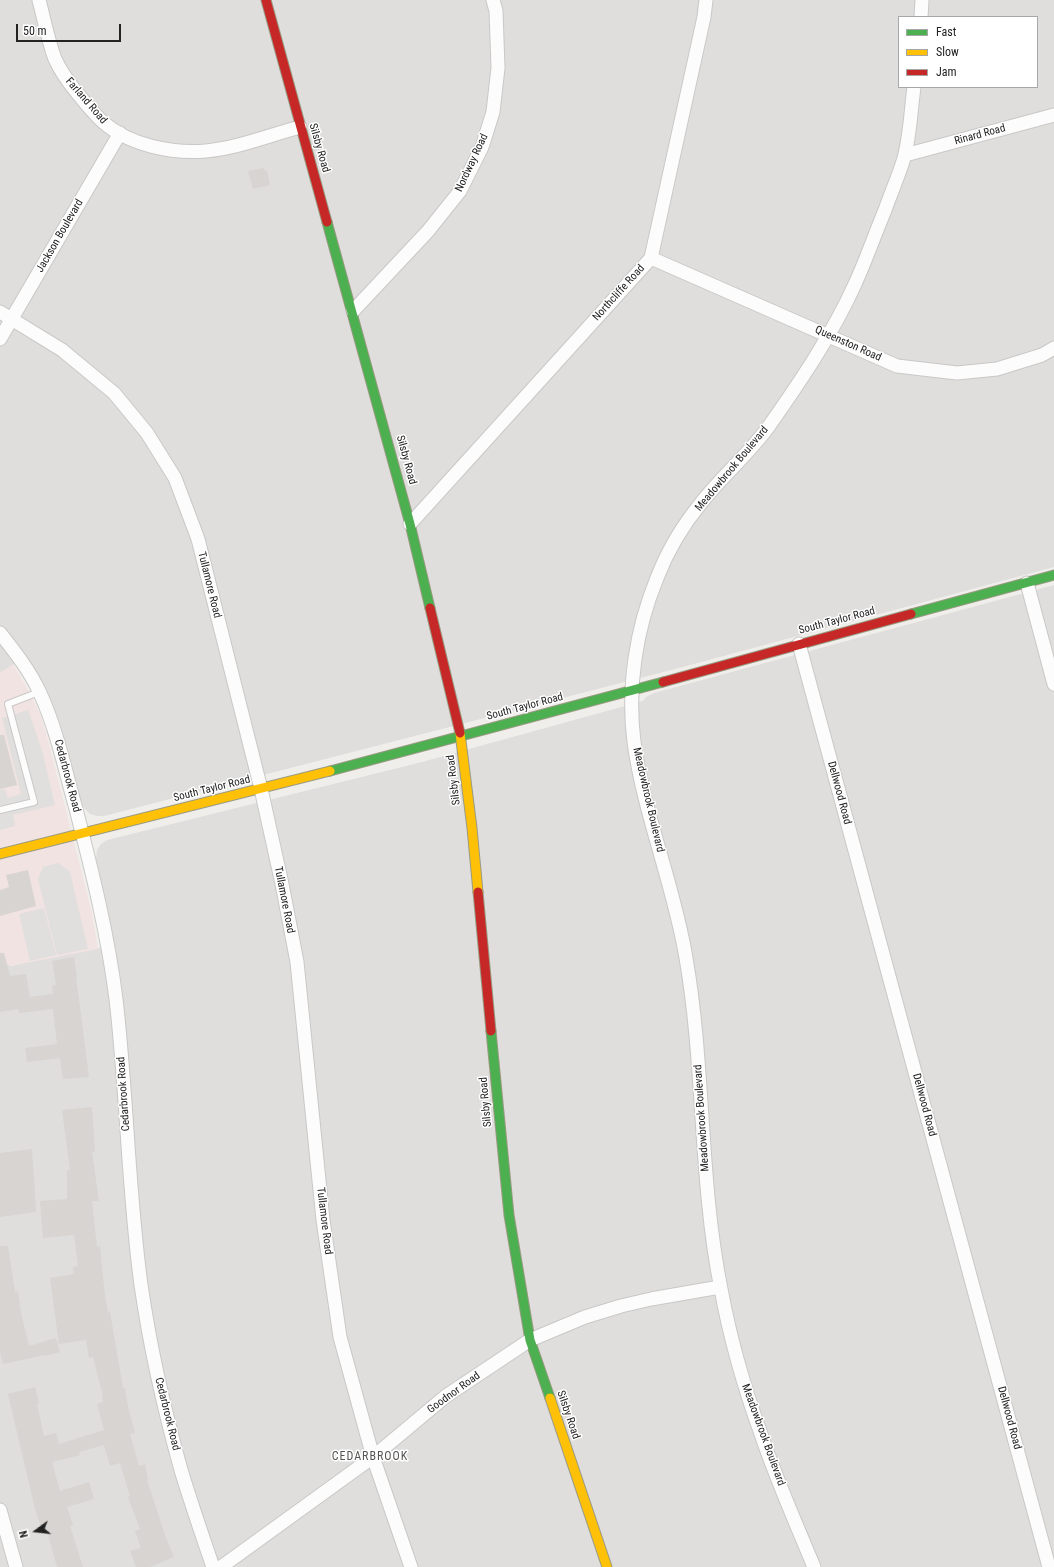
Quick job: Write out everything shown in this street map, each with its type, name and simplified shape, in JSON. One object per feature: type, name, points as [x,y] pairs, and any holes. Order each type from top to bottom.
[{"type":"street","name":"Farland Road","points":[[39,0],[53,51],[63,74],[81,98],[103,122],[120,133],[148,145],[160,148],[206,151],[229,147],[300,127]]},
{"type":"street","name":"Silsby Road","points":[[266,0],[300,127],[353,311],[410,524],[461,737],[473,836],[509,1215],[530,1340],[606,1567]]},
{"type":"street","name":"Nordway Road","points":[[353,311],[428,231],[460,191],[482,147],[493,112],[498,68],[496,11],[493,0]]},
{"type":"street","name":"Northcliffe Road","points":[[410,524],[651,258],[704,17],[706,0]]},
{"type":"street","points":[[921,16],[922,0]]},
{"type":"street","name":"Meadowbrook Boulevard","points":[[814,1567],[757,1424],[732,1341],[720,1287],[706,1183],[691,987],[686,954],[678,919],[639,769],[634,739],[631,690],[635,658],[647,608],[657,577],[676,541],[700,504],[767,429],[829,336],[856,283],[905,155],[914,88]]},
{"type":"street","name":"Rinard Road","points":[[905,155],[1054,115]]},
{"type":"street","name":"Jackson Boulevard","points":[[0,339],[120,133]]},
{"type":"street","name":"Queenston Road","points":[[651,258],[897,366],[957,373],[997,369],[1042,355],[1054,348]]},
{"type":"street","name":"Tullamore Road","points":[[0,312],[62,350],[114,393],[147,433],[175,478],[198,539],[261,789],[282,884],[297,962],[323,1220],[340,1337],[372,1457],[411,1567]]},
{"type":"street","name":"South Taylor Road","points":[[0,854],[261,789],[461,737],[1054,575]]},
{"type":"street","points":[[1027,583],[1054,684]]},
{"type":"street","name":"Cedarbrook Road","points":[[0,632],[19,658],[40,692],[56,734],[82,834],[106,940],[115,997],[122,1063],[133,1215],[141,1286],[153,1354],[181,1471],[213,1567]]},
{"type":"street","name":"Dellwood Road","points":[[799,644],[1049,1567]]},
{"type":"street","name":"Goodnor Road","points":[[221,1567],[372,1457],[446,1396],[530,1340],[585,1317],[621,1306],[651,1299],[720,1287]]},
{"type":"street","points":[[0,1510],[16,1567]]},
{"type":"lane","points":[[0,706],[40,692]]},
{"type":"lane","points":[[0,810],[34,802],[8,704]]},
{"type":"shaded area","points":[[0,0],[1054,0],[1054,567],[679,668],[104,816],[90,814],[84,808],[80,800],[59,721],[48,694],[27,657],[0,673]]},
{"type":"shaded area","points":[[1054,585],[1054,1567],[0,1567],[0,956],[10,966],[113,945],[96,858],[97,850],[101,844],[107,840],[422,762],[643,701],[646,697],[654,693]]},
{"type":"shaded area","points":[[13,664],[40,714],[48,740],[92,913],[98,949],[10,966],[0,956],[0,673]]},
{"type":"shaded area","points":[[28,710],[42,750],[55,805],[13,815],[15,826],[0,830],[0,790],[5,789],[8,798],[21,794],[2,718]]},
{"type":"shaded area","points":[[58,863],[70,872],[88,949],[57,955],[38,879],[43,867]]},
{"type":"shaded area","points":[[44,908],[56,955],[30,961],[19,914]]},
{"type":"building","points":[[264,168],[265,171],[267,171],[270,185],[253,189],[248,171]]},
{"type":"building","points":[[0,735],[4,735],[17,785],[0,789]]},
{"type":"building","points":[[28,870],[36,906],[0,916],[0,890],[9,887],[6,875]]},
{"type":"building","points":[[0,953],[4,953],[10,976],[26,974],[30,997],[53,994],[52,986],[56,985],[52,961],[74,957],[89,1077],[63,1079],[60,1058],[27,1062],[25,1048],[57,1044],[53,1009],[19,1013],[18,1009],[0,1012]]},
{"type":"building","points":[[92,1107],[95,1151],[92,1152],[99,1201],[92,1201],[97,1247],[100,1246],[105,1296],[108,1312],[110,1312],[123,1388],[125,1388],[135,1433],[130,1434],[139,1466],[145,1464],[147,1480],[166,1538],[174,1557],[150,1567],[136,1567],[130,1551],[141,1548],[135,1531],[140,1529],[128,1497],[130,1496],[120,1463],[110,1466],[104,1445],[79,1452],[80,1455],[52,1462],[60,1491],[89,1482],[94,1499],[67,1507],[73,1525],[70,1526],[83,1567],[57,1567],[47,1532],[43,1533],[35,1509],[8,1394],[35,1387],[44,1436],[56,1433],[59,1444],[104,1430],[97,1404],[103,1402],[102,1392],[93,1357],[89,1358],[86,1340],[59,1344],[50,1278],[74,1274],[73,1267],[78,1266],[74,1235],[43,1238],[40,1201],[67,1199],[67,1170],[70,1170],[62,1110]]},
{"type":"building","points":[[32,1149],[36,1212],[0,1217],[0,1153]]},
{"type":"building","points":[[0,1246],[8,1246],[15,1292],[18,1291],[21,1313],[29,1346],[56,1338],[60,1352],[3,1364],[0,1352]]},
{"type":"traffic: fast","points":[[327,222],[410,524],[430,608]]},
{"type":"traffic: fast","points":[[911,614],[1054,575]]},
{"type":"traffic: fast","points":[[330,771],[663,682]]},
{"type":"traffic: fast","points":[[491,1031],[509,1215],[530,1340],[550,1398]]},
{"type":"traffic: slow","points":[[460,733],[472,828],[478,892]]},
{"type":"traffic: slow","points":[[0,854],[330,771]]},
{"type":"traffic: slow","points":[[550,1398],[607,1567]]},
{"type":"traffic: jam","points":[[266,0],[327,222]]},
{"type":"traffic: jam","points":[[430,608],[460,733]]},
{"type":"traffic: jam","points":[[663,682],[911,614]]},
{"type":"traffic: jam","points":[[478,892],[491,1031]]},
{"type":"district","name":"CEDARBROOK","points":[[370,1457]]}]
